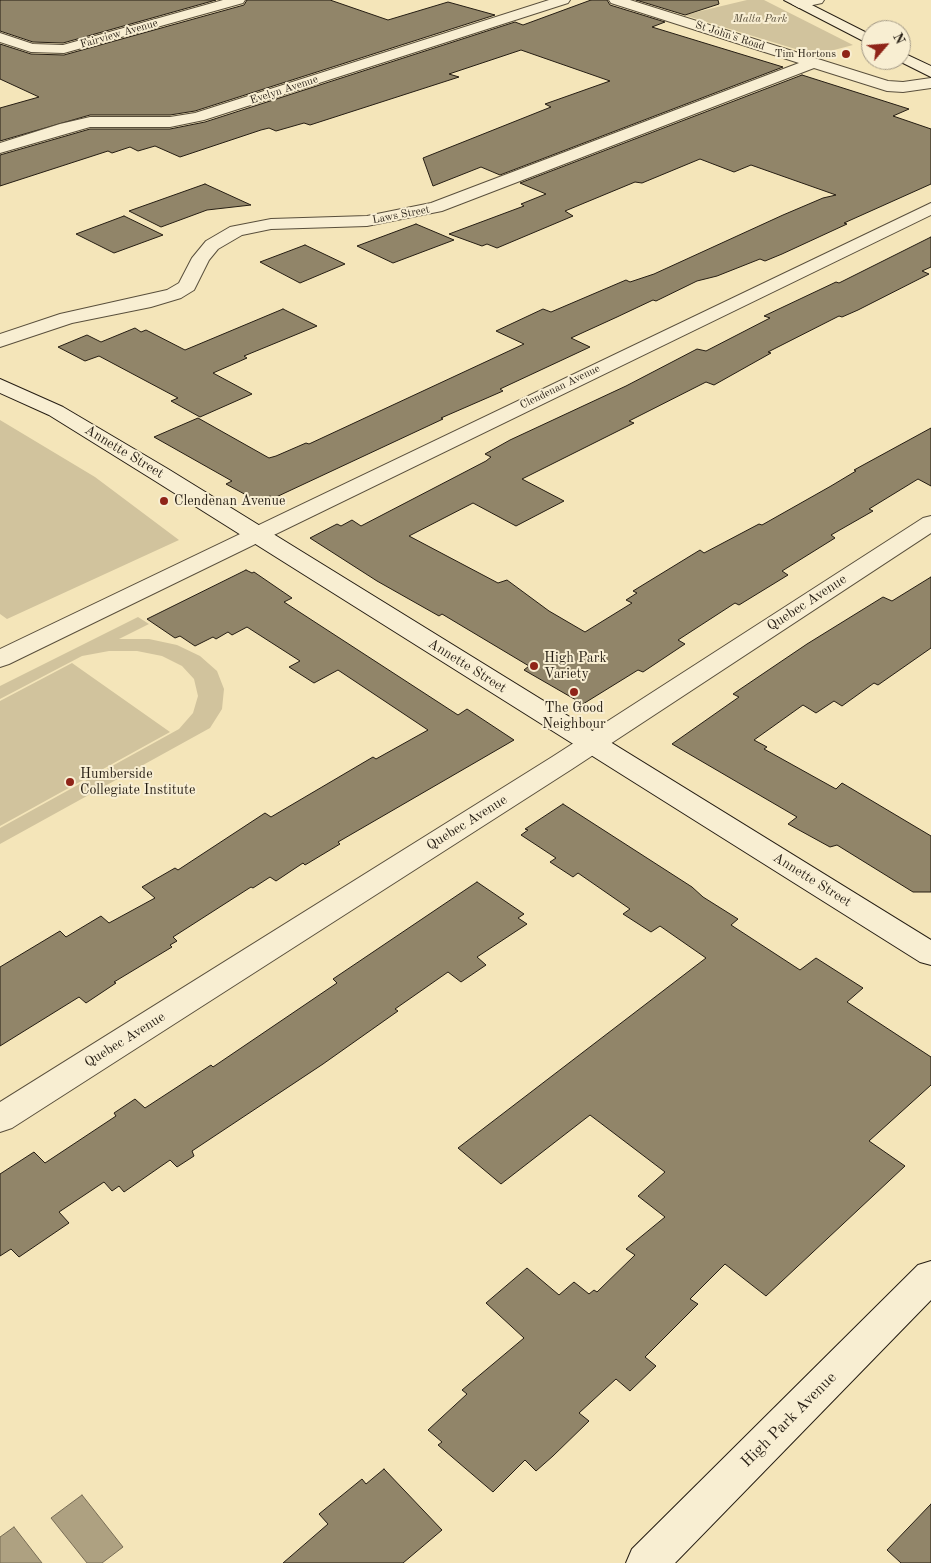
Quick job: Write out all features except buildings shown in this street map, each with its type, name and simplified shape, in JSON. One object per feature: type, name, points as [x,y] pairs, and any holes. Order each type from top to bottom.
[{"type":"street","name":"Fairview Avenue","points":[[0,37],[31,48],[64,49],[238,0]]},
{"type":"street","name":"Evelyn Avenue","points":[[0,148],[66,127],[90,122],[170,122],[198,117],[563,0]]},
{"type":"street","name":"St John's Road","points":[[616,0],[887,86],[903,87],[931,83]]},
{"type":"street","points":[[795,2],[817,0]]},
{"type":"street","points":[[795,2],[861,36]]},
{"type":"street","points":[[911,61],[931,72]]},
{"type":"street","name":"Laws Street","points":[[0,341],[67,318],[151,302],[174,294],[190,281],[201,258],[212,244],[236,231],[271,224],[367,221],[436,208],[813,62]]},
{"type":"street","name":"Clendenan Avenue","points":[[0,659],[931,208]]},
{"type":"street","name":"Annette Street","points":[[0,385],[56,411],[931,954]]},
{"type":"street","name":"Quebec Avenue","points":[[0,1119],[931,523]]},
{"type":"street","name":"High Park Avenue","points":[[646,1563],[931,1276]]},
{"type":"green space","name":"Malta Park","points":[[747,0],[764,0],[853,45],[815,55],[684,15]]},
{"type":"green space","points":[[0,420],[95,477],[179,540],[7,619],[0,614]]},
{"type":"green space","points":[[138,617],[149,624],[119,639],[149,639],[177,645],[200,656],[217,671],[224,689],[222,709],[210,728],[0,844],[0,828],[179,729],[193,713],[198,696],[194,679],[182,666],[162,656],[137,651],[109,651],[82,656],[0,699],[0,686]]},
{"type":"green space","points":[[72,663],[170,732],[0,826],[0,701]]},
{"type":"shaded area","points":[[82,1495],[123,1547],[102,1563],[87,1563],[51,1518]]},
{"type":"shaded area","points":[[14,1527],[42,1563],[0,1563],[0,1537]]},
{"type":"place","name":"Tim Hortons","points":[[846,54]]},
{"type":"place","name":"Clendenan Avenue","points":[[164,501]]},
{"type":"place","name":"High Park Variety","points":[[534,666]]},
{"type":"place","name":"The Good Neighbour","points":[[574,692]]},
{"type":"place","name":"Humberside Collegiate Institute","points":[[70,782]]}]
